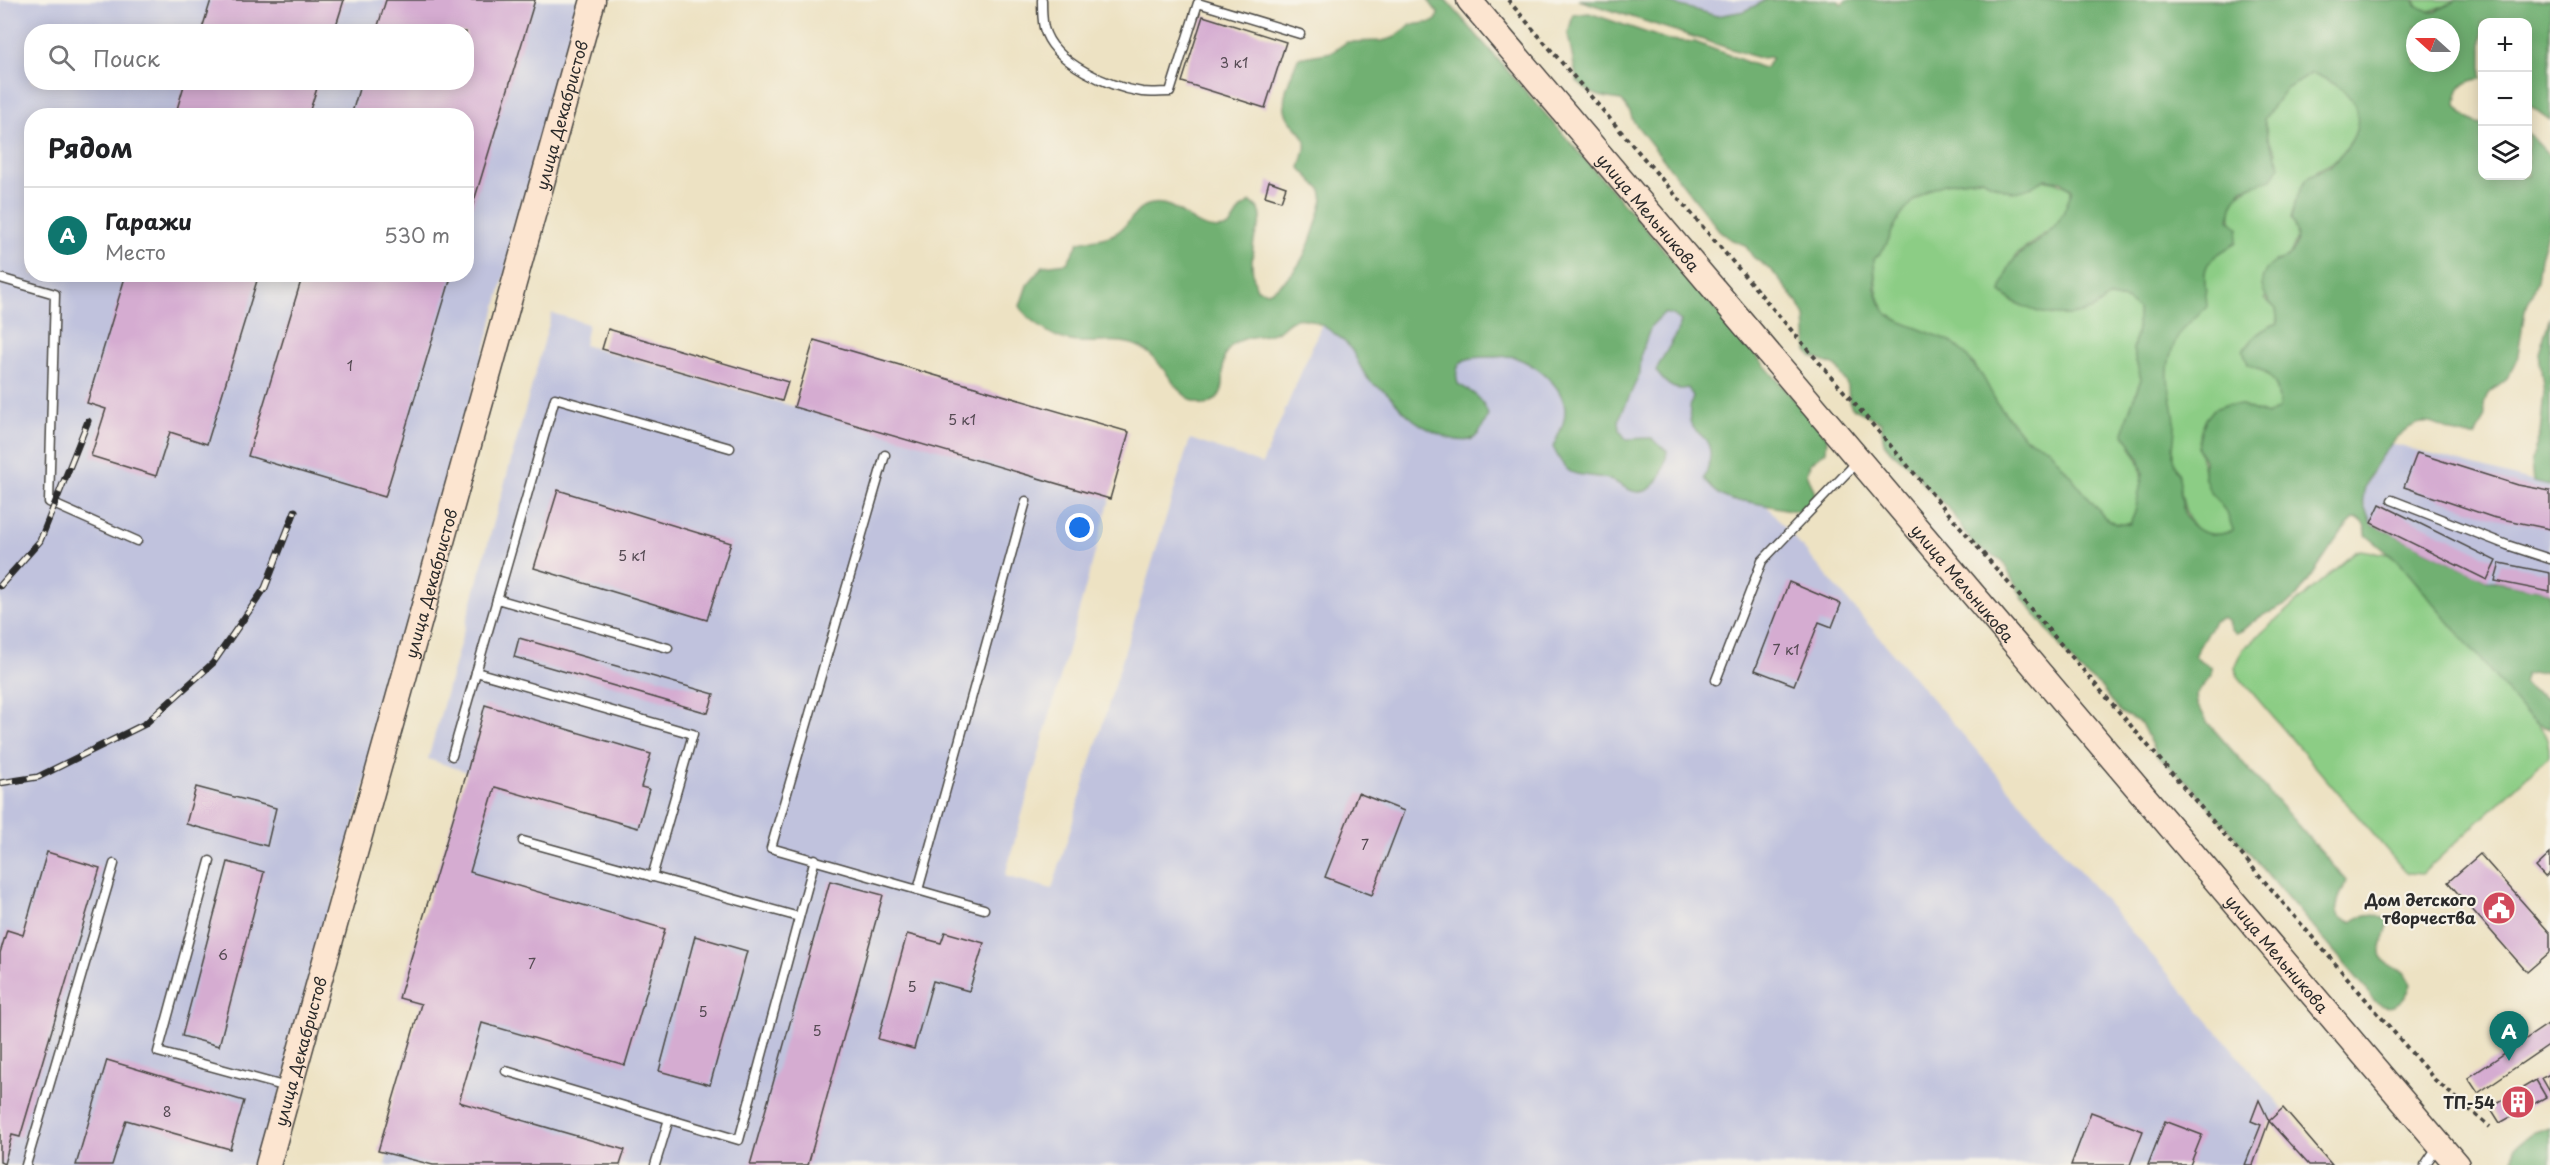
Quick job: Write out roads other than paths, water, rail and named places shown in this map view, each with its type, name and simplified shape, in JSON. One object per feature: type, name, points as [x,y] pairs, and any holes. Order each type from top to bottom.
[{"type":"street","name":"улица Декабристов","points":[[268,1165],[593,0]]},
{"type":"street","name":"улица Мельникова","points":[[1469,0],[2457,1165]]},
{"type":"lane","points":[[1042,0],[1044,30],[1055,47],[1079,69],[1102,81],[1142,92],[1170,92],[1198,3],[1300,34]]},
{"type":"lane","points":[[0,278],[55,294],[49,502],[137,541]]},
{"type":"lane","points":[[452,756],[555,398],[729,448]]},
{"type":"lane","points":[[885,455],[771,848],[984,909]]},
{"type":"lane","points":[[1716,681],[1762,561],[1859,460]]},
{"type":"lane","points":[[2392,500],[2507,545],[2550,558]]},
{"type":"lane","points":[[918,890],[1026,501]]},
{"type":"lane","points":[[497,599],[668,648]]},
{"type":"lane","points":[[476,672],[693,734],[652,877]]},
{"type":"lane","points":[[523,841],[800,917]]},
{"type":"lane","points":[[506,1071],[739,1140],[815,859]]},
{"type":"lane","points":[[210,861],[158,1052],[290,1088]]},
{"type":"lane","points":[[26,1165],[114,864]]},
{"type":"lane","points":[[655,1165],[669,1119]]},
{"type":"lane","points":[[2425,1165],[2440,1143]]},
{"type":"railway","points":[[0,586],[40,541],[88,421]]},
{"type":"railway","points":[[0,783],[38,777],[145,724],[213,663],[265,588],[295,511]]},
{"type":"place","name":"Дом детского творчества","points":[[2499,908]]},
{"type":"place","name":"Гаражи","points":[[2509,1061]]},
{"type":"place","name":"ТП-54","points":[[2518,1102]]}]
